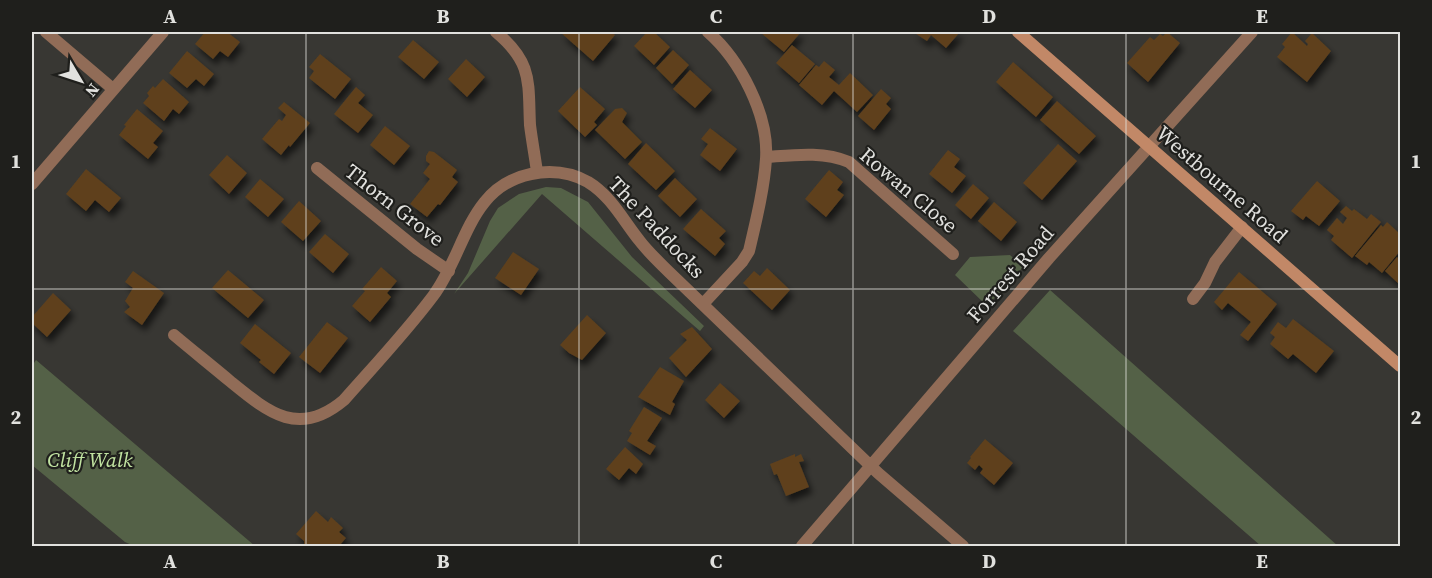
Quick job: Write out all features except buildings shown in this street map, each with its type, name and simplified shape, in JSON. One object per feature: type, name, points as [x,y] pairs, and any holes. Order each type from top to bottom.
[{"type":"street","points":[[46,32],[113,89]]},
{"type":"street","points":[[32,184],[163,32]]},
{"type":"street","points":[[496,32],[515,50],[529,81],[531,140],[537,172]]},
{"type":"street","points":[[703,304],[742,262],[749,251],[767,157],[762,122],[756,102],[724,47],[708,32]]},
{"type":"street","name":"Westbourne Road","points":[[1018,32],[1401,366]]},
{"type":"street","name":"Forrest Road","points":[[802,546],[1050,258],[1252,32]]},
{"type":"street","name":"Rowan Close","points":[[767,157],[818,155],[834,156],[849,162],[953,254]]},
{"type":"street","name":"Thorn Grove","points":[[317,168],[417,249],[449,271]]},
{"type":"street","name":"The Paddocks","points":[[174,335],[265,410],[292,418],[317,417],[333,410],[344,400],[432,297],[449,271],[481,204],[493,191],[506,182],[537,172],[566,173],[590,184],[614,206],[648,251],[871,465],[963,546]]},
{"type":"street","points":[[1193,299],[1205,283],[1215,262],[1242,227]]},
{"type":"green space","points":[[546,187],[561,188],[588,202],[632,257],[704,326],[700,331],[542,194],[454,294],[468,273],[490,221],[498,208],[519,194]]},
{"type":"green space","points":[[1010,255],[1023,267],[987,306],[955,275],[970,257]]},
{"type":"green space","points":[[1050,290],[1338,546],[1261,546],[1013,331]]},
{"type":"green space","name":"Cliff Walk","points":[[36,360],[255,546],[134,546],[125,542],[32,465],[32,366]]}]
